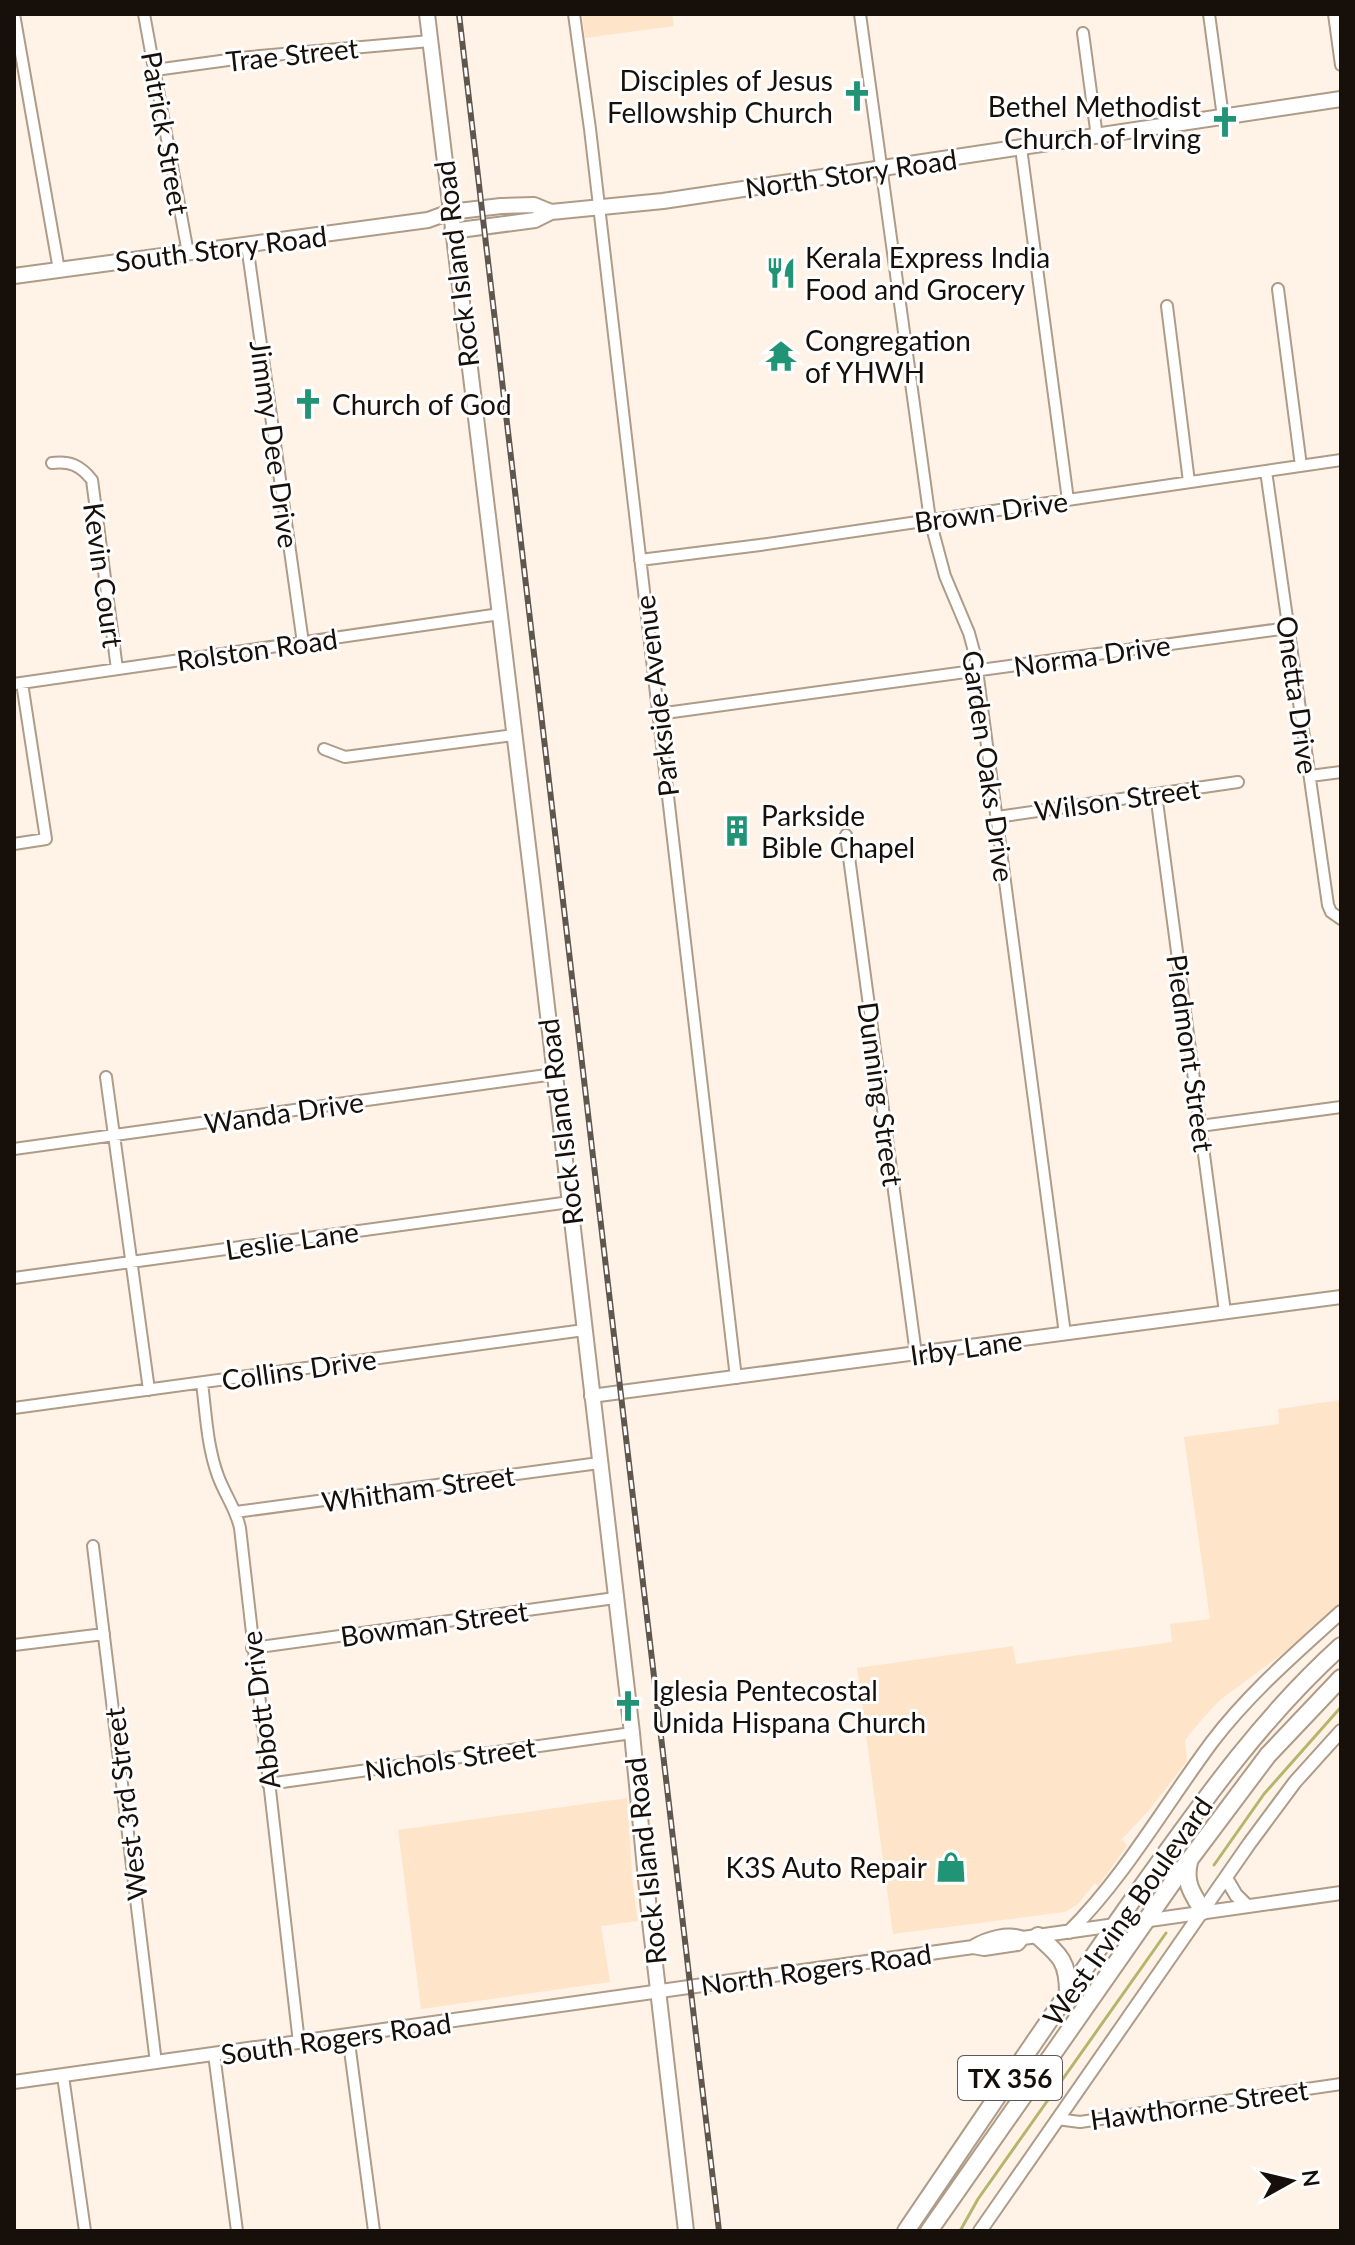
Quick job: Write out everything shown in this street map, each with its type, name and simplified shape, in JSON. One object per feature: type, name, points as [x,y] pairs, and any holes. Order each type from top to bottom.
[{"type":"main road","name":"Rock Island Road","points":[[427,14],[570,1202],[686,2231]]},
{"type":"main road","name":"North Story Road","points":[[452,231],[535,220],[551,212],[663,201],[1341,99]]},
{"type":"main road","name":"North Story Road","points":[[450,212],[534,205],[551,212]]},
{"type":"main road","name":"South Story Road","points":[[14,276],[428,220],[450,212]]},
{"type":"main road","points":[[428,220],[452,231]]},
{"type":"main road","name":"West Irving Boulevard","points":[[906,2231],[1115,1925],[1234,1760],[1286,1701],[1341,1646]]},
{"type":"main road","name":"West Irving Boulevard","points":[[929,2231],[1189,1861],[1268,1755],[1341,1678]]},
{"type":"main road","points":[[1189,1861],[1186,1875],[1188,1886],[1203,1911]]},
{"type":"main road","points":[[1031,1937],[1061,1957],[1068,1972],[1068,1993]]},
{"type":"street","points":[[14,14],[59,270]]},
{"type":"street","name":"Patrick Street","points":[[144,14],[188,253]]},
{"type":"street","name":"Parkside Avenue","points":[[574,14],[736,1378]]},
{"type":"street","name":"Garden Oaks Drive","points":[[860,14],[930,520],[945,576],[969,633],[977,670],[1065,1334]]},
{"type":"street","points":[[1209,14],[1223,117]]},
{"type":"street","points":[[1334,14],[1341,65]]},
{"type":"street","points":[[1083,33],[1097,137]]},
{"type":"street","name":"Trae Street","points":[[155,70],[250,57],[430,41]]},
{"type":"street","points":[[1021,148],[1068,500]]},
{"type":"street","name":"Jimmy Dee Drive","points":[[247,245],[303,643]]},
{"type":"street","points":[[1278,289],[1301,466]]},
{"type":"street","points":[[1167,306],[1189,482]]},
{"type":"street","name":"Brown Drive","points":[[640,560],[1341,460]]},
{"type":"street","name":"Kevin Court","points":[[52,463],[66,462],[78,466],[92,480],[117,669]]},
{"type":"street","name":"Onetta Drive","points":[[1266,471],[1328,905],[1338,918]]},
{"type":"street","name":"Rolston Road","points":[[18,684],[500,614]]},
{"type":"street","name":"Norma Drive","points":[[658,714],[1288,628]]},
{"type":"street","points":[[14,844],[46,839],[18,684]]},
{"type":"street","points":[[324,749],[345,757],[514,735]]},
{"type":"street","points":[[1310,776],[1341,772]]},
{"type":"street","name":"Wilson Street","points":[[997,817],[1238,782]]},
{"type":"street","name":"Piedmont Street","points":[[1156,794],[1225,1312]]},
{"type":"street","name":"Dunning Street","points":[[846,835],[916,1354]]},
{"type":"street","name":"Wanda Drive","points":[[14,1149],[554,1074]]},
{"type":"street","points":[[106,1077],[149,1390]]},
{"type":"street","points":[[1200,1126],[1341,1107]]},
{"type":"street","name":"Leslie Lane","points":[[14,1278],[570,1202]]},
{"type":"street","name":"Irby Lane","points":[[591,1396],[1341,1297]]},
{"type":"street","name":"Collins Drive","points":[[14,1408],[584,1330]]},
{"type":"street","name":"Abbott Drive","points":[[202,1383],[210,1448],[219,1478],[236,1512],[299,2043]]},
{"type":"street","name":"Whitham Street","points":[[236,1512],[599,1463]]},
{"type":"street","name":"West 3rd Street","points":[[93,1546],[156,2063]]},
{"type":"street","name":"Bowman Street","points":[[252,1648],[615,1598]]},
{"type":"street","name":"West Irving Boulevard","points":[[1069,1932],[1132,1855],[1213,1740],[1275,1672],[1341,1612]]},
{"type":"street","points":[[14,1645],[104,1634]]},
{"type":"street","points":[[980,2231],[1295,1782],[1341,1731]]},
{"type":"street","name":"Nichols Street","points":[[268,1784],[632,1733]]},
{"type":"street","points":[[1226,1878],[1247,1906]]},
{"type":"street","name":"North Rogers Road","points":[[659,1992],[973,1947],[998,1937],[1031,1937],[1341,1893]]},
{"type":"street","name":"South Rogers Road","points":[[14,2082],[659,1992]]},
{"type":"street","points":[[348,2035],[374,2231]]},
{"type":"street","points":[[214,2054],[237,2231]]},
{"type":"street","points":[[14,2076],[14,2082]]},
{"type":"street","points":[[63,2076],[85,2231]]},
{"type":"street","name":"Hawthorne Street","points":[[1057,2119],[1080,2122],[1341,2084]]},
{"type":"shaded area","points":[[582,14],[672,14],[674,26],[585,38]]},
{"type":"shaded area","points":[[1341,1400],[1341,1603],[1293,1646],[1220,1700],[1204,1717],[1185,1740],[1187,1761],[1122,1839],[1127,1846],[1098,1886],[1095,1883],[1077,1905],[1065,1912],[893,1934],[857,1668],[1013,1646],[1016,1664],[1172,1642],[1170,1624],[1210,1619],[1184,1437],[1279,1424],[1278,1409]]},
{"type":"shaded area","points":[[627,1798],[638,1921],[601,1926],[610,1982],[421,2009],[398,1830]]},
{"type":"waterway","points":[[1214,1865],[1264,1794],[1341,1707]]},
{"type":"waterway","points":[[960,2231],[978,2199],[1166,1933]]},
{"type":"railway","points":[[459,14],[719,2231]]},
{"type":"place","name":"Disciples of Jesus Fellowship Church","points":[[857,96]]},
{"type":"place","name":"Bethel Methodist Church of Irving","points":[[1225,122]]},
{"type":"place","name":"Kerala Express India Food and Grocery","points":[[781,273]]},
{"type":"place","name":"Congregation of YHWH","points":[[781,356]]},
{"type":"place","name":"Church of God","points":[[308,404]]},
{"type":"place","name":"Parkside Bible Chapel","points":[[737,831]]},
{"type":"place","name":"Iglesia Pentecostal Unida Hispana Church","points":[[628,1706]]},
{"type":"place","name":"K3S Auto Repair","points":[[951,1867]]}]
